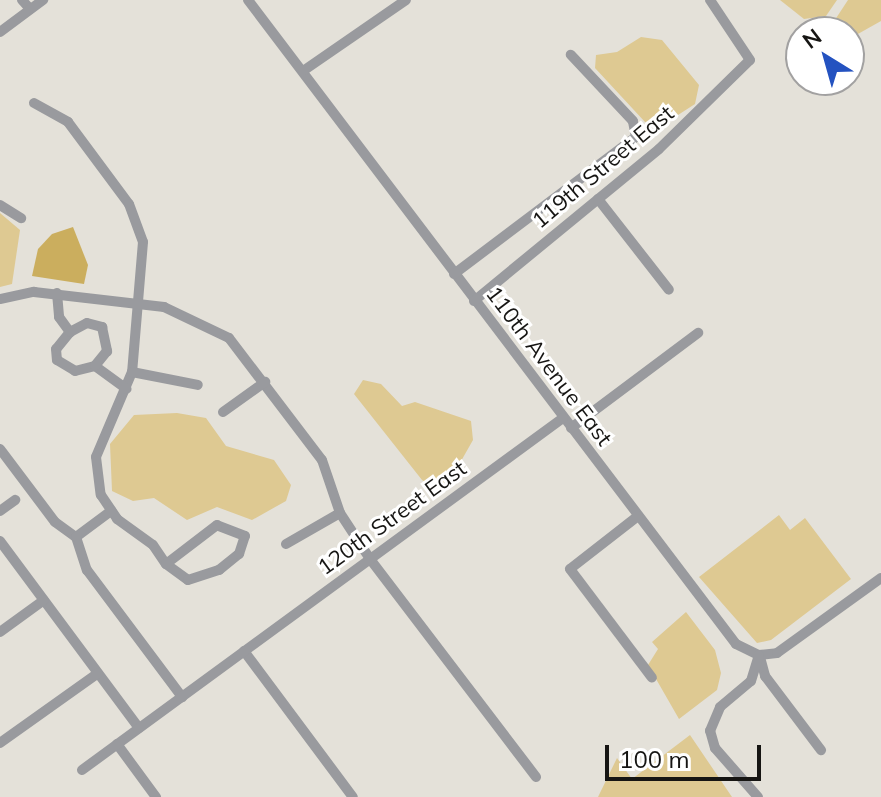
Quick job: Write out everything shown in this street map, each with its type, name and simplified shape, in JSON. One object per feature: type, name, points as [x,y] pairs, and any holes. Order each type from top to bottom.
[{"type":"street","points":[[0,32],[26,5],[42,0]]},
{"type":"street","name":"110th Avenue East","points":[[248,0],[729,637],[759,655]]},
{"type":"street","points":[[303,71],[406,0]]},
{"type":"street","name":"119th Street East","points":[[474,301],[598,199],[750,56],[710,0]]},
{"type":"street","points":[[454,274],[636,137],[633,121],[571,55]]},
{"type":"street","points":[[34,103],[61,114],[129,204],[143,242],[132,372],[96,457],[111,511],[166,564],[188,580],[239,554],[245,536],[240,528],[217,525],[166,564]]},
{"type":"street","points":[[598,199],[669,290]]},
{"type":"street","points":[[0,205],[21,218]]},
{"type":"street","points":[[57,293],[59,317],[70,332]]},
{"type":"street","points":[[0,299],[57,293],[192,314],[218,329],[265,382],[322,460],[340,513],[370,559],[536,777]]},
{"type":"street","points":[[87,323],[102,327],[107,351],[95,366],[75,371],[57,360],[56,349],[70,332],[87,323]]},
{"type":"street","points":[[571,428],[698,333]]},
{"type":"street","points":[[95,366],[127,389]]},
{"type":"street","points":[[132,372],[198,385]]},
{"type":"street","points":[[223,412],[265,382]]},
{"type":"street","name":"120th Street East","points":[[82,770],[563,418]]},
{"type":"street","points":[[0,449],[55,522],[76,537],[87,570],[182,697]]},
{"type":"street","points":[[0,511],[15,500]]},
{"type":"street","points":[[76,537],[111,511]]},
{"type":"street","points":[[286,544],[340,513]]},
{"type":"street","points":[[638,516],[570,569],[652,678]]},
{"type":"street","points":[[0,541],[139,728]]},
{"type":"street","points":[[759,655],[794,644],[881,578]]},
{"type":"street","points":[[0,632],[44,600]]},
{"type":"street","points":[[244,651],[353,797]]},
{"type":"street","points":[[758,797],[711,737],[715,714],[751,681],[759,655]]},
{"type":"street","points":[[759,655],[765,676],[821,750]]},
{"type":"street","points":[[0,743],[98,673]]},
{"type":"street","points":[[117,744],[156,797]]},
{"type":"shaded area","points":[[780,0],[837,0],[826,16],[800,16]]},
{"type":"shaded area","points":[[848,0],[881,0],[881,21],[865,30],[865,16],[838,16]]},
{"type":"shaded area","points":[[641,37],[662,40],[699,85],[695,104],[664,124],[645,122],[595,68],[596,55],[617,52]]},
{"type":"shaded area","points":[[0,213],[20,230],[12,284],[0,287]]},
{"type":"shaded area","points":[[73,227],[88,265],[84,284],[32,276],[38,249],[52,234]]},
{"type":"shaded area","points":[[363,380],[381,384],[402,406],[415,402],[471,421],[473,440],[452,477],[436,488],[422,480],[354,394]]},
{"type":"shaded area","points":[[177,413],[206,418],[226,446],[274,460],[291,485],[286,501],[252,520],[217,507],[187,520],[154,498],[133,501],[112,491],[110,444],[134,415]]},
{"type":"shaded area","points":[[779,515],[790,530],[805,518],[851,579],[771,640],[757,643],[699,577]]},
{"type":"shaded area","points":[[686,612],[715,650],[721,673],[717,690],[679,719],[648,665],[658,649],[652,642]]},
{"type":"shaded area","points":[[690,735],[732,797],[598,797],[617,758],[632,779]]}]
